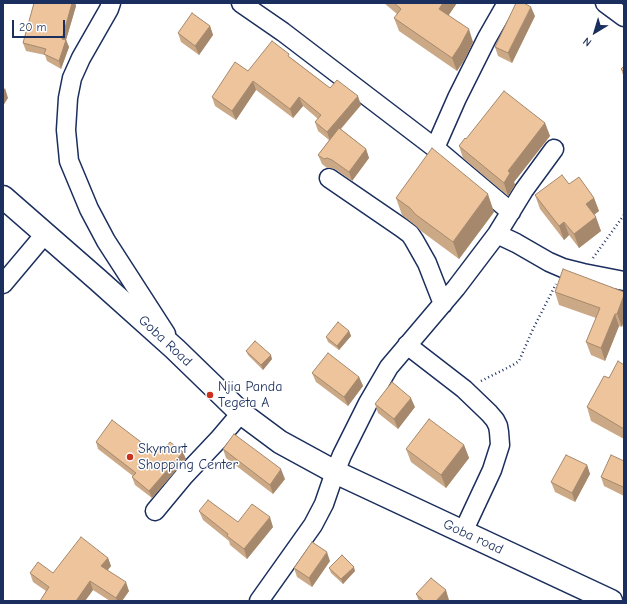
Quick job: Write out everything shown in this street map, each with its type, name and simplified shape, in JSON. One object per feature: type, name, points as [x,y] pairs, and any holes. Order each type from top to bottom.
[{"type":"main road","name":"Goba Road","points":[[3,198],[175,349],[241,413],[280,442],[335,472]]},
{"type":"main road","name":"Goba road","points":[[335,472],[611,601]]},
{"type":"street","points":[[111,3],[81,58],[72,78],[68,98],[66,130],[69,161],[89,209],[106,241],[175,349]]},
{"type":"street","points":[[241,3],[283,32],[435,148],[511,212]]},
{"type":"street","points":[[435,148],[457,98],[487,38],[507,3]]},
{"type":"street","points":[[605,3],[624,16]]},
{"type":"street","points":[[259,601],[313,525],[324,504],[342,455],[368,403],[389,367],[456,288],[497,234],[524,190],[554,149]]},
{"type":"street","points":[[329,178],[410,234],[427,263],[442,304]]},
{"type":"street","points":[[3,284],[45,234]]},
{"type":"street","points":[[497,234],[549,262],[564,268],[624,281]]},
{"type":"street","points":[[407,345],[464,389],[495,420],[500,432],[500,445],[492,470],[463,532]]},
{"type":"street","points":[[155,511],[184,476],[241,413]]},
{"type":"path","points":[[583,273],[624,215]]},
{"type":"path","points":[[464,389],[513,366],[518,361],[564,268]]},
{"type":"building","points":[[34,3],[72,3],[62,39],[66,40],[59,61],[44,54],[46,49],[23,43]]},
{"type":"building","points":[[394,3],[443,3],[439,9],[469,29],[452,58],[394,18],[401,9]]},
{"type":"building","points":[[516,3],[524,3],[531,7],[508,53],[495,47]]},
{"type":"building","points":[[192,13],[210,26],[195,46],[178,33]]},
{"type":"building","points":[[272,41],[289,54],[288,56],[330,88],[337,80],[358,96],[327,132],[315,122],[321,115],[299,97],[290,109],[253,81],[232,111],[212,97],[235,62],[248,71]]},
{"type":"building","points":[[504,91],[545,123],[508,171],[510,173],[504,183],[459,146]]},
{"type":"building","points":[[339,128],[366,149],[349,172],[332,160],[327,158],[324,159],[318,155]]},
{"type":"building","points":[[432,148],[488,194],[453,242],[396,198]]},
{"type":"building","points":[[562,175],[569,184],[579,177],[594,198],[586,204],[596,217],[574,234],[564,222],[559,226],[535,195]]},
{"type":"building","points":[[563,269],[624,292],[617,314],[615,314],[601,348],[586,342],[600,308],[555,292]]},
{"type":"building","points":[[338,322],[349,331],[337,346],[326,337]]},
{"type":"building","points":[[255,341],[271,355],[261,365],[246,351]]},
{"type":"building","points":[[328,353],[359,377],[344,397],[312,373]]},
{"type":"building","points":[[618,361],[624,365],[624,429],[587,407],[604,376],[609,378]]},
{"type":"building","points":[[392,382],[411,398],[394,419],[375,404]]},
{"type":"building","points":[[429,419],[464,445],[441,475],[406,449]]},
{"type":"building","points":[[112,420],[154,452],[158,447],[163,451],[170,442],[183,452],[149,491],[132,477],[136,473],[96,442]]},
{"type":"building","points":[[234,434],[281,469],[270,485],[223,449]]},
{"type":"building","points":[[566,455],[587,465],[572,493],[551,482]]},
{"type":"building","points":[[611,455],[624,461],[623,487],[601,477]]},
{"type":"building","points":[[208,500],[238,522],[252,504],[270,517],[244,549],[199,511]]},
{"type":"building","points":[[81,537],[108,558],[101,566],[126,582],[116,598],[90,581],[76,601],[40,601],[49,587],[30,573],[38,562],[53,573]]},
{"type":"building","points":[[312,542],[327,552],[309,578],[294,568]]},
{"type":"building","points":[[342,555],[354,567],[341,579],[329,568]]},
{"type":"building","points":[[431,578],[446,590],[436,601],[424,601],[416,594]]},
{"type":"place","name":"Njia Panda Tegeta A","points":[[210,395]]},
{"type":"place","name":"Skymart Shopping Center","points":[[130,457]]}]
